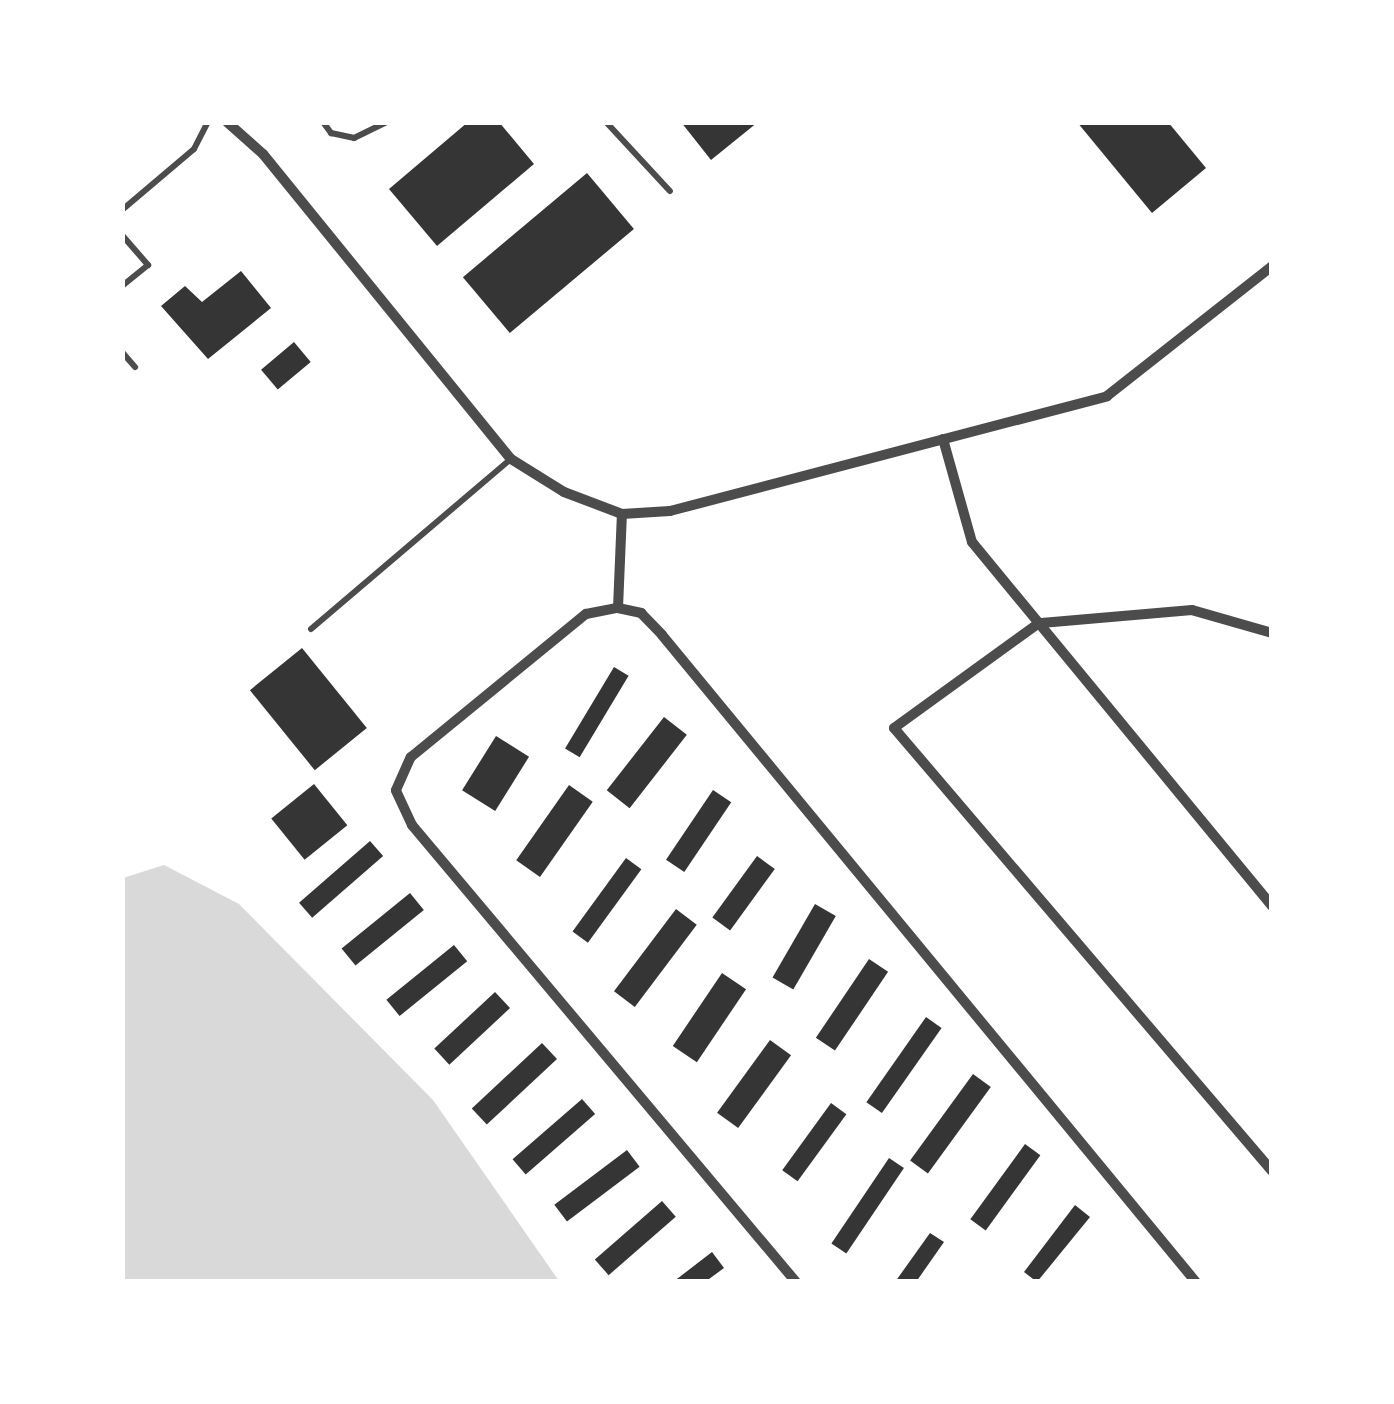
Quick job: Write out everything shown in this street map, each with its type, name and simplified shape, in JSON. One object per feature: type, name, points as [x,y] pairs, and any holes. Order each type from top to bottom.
[{"type":"street","points":[[227,122],[263,154],[510,458],[564,492],[622,514],[670,510],[1107,396],[1272,266]]},
{"type":"street","points":[[942,439],[972,542],[1272,906]]},
{"type":"street","points":[[618,608],[622,514]]},
{"type":"street","points":[[796,1282],[412,824],[396,790],[411,758],[586,614],[618,608],[641,613],[662,635],[1196,1282]]},
{"type":"street","points":[[1272,633],[1192,610],[1039,623],[894,728],[1272,1170]]},
{"type":"lane","points":[[122,210],[194,149],[208,122]]},
{"type":"lane","points":[[323,122],[331,132],[354,138],[387,122]]},
{"type":"lane","points":[[606,122],[670,191]]},
{"type":"lane","points":[[122,235],[148,265],[122,286]]},
{"type":"lane","points":[[122,352],[135,367]]},
{"type":"lane","points":[[311,630],[510,458]]},
{"type":"shaded area","points":[[164,865],[239,904],[433,1100],[559,1281],[123,1281],[123,878]]},
{"type":"building","points":[[468,122],[499,122],[534,164],[437,246],[389,189]]},
{"type":"building","points":[[681,122],[758,122],[711,160]]},
{"type":"building","points":[[1077,122],[1168,122],[1206,168],[1152,213]]},
{"type":"building","points":[[587,173],[634,229],[510,333],[463,277]]},
{"type":"building","points":[[241,271],[271,308],[208,359],[161,306],[185,286],[202,302]]},
{"type":"building","points":[[294,342],[311,362],[278,390],[261,370]]},
{"type":"building","points":[[302,648],[367,728],[315,770],[250,690]]},
{"type":"building","points":[[614,667],[629,676],[580,757],[565,748]]},
{"type":"building","points":[[664,717],[687,735],[630,808],[607,790]]},
{"type":"building","points":[[496,736],[529,757],[495,811],[462,790]]},
{"type":"building","points":[[314,784],[347,825],[305,860],[271,819]]},
{"type":"building","points":[[569,785],[593,802],[540,877],[516,860]]},
{"type":"building","points":[[713,790],[731,802],[684,872],[666,860]]},
{"type":"building","points":[[370,841],[383,856],[312,918],[299,903]]},
{"type":"building","points":[[757,856],[775,869],[730,930],[712,917]]},
{"type":"building","points":[[626,858],[641,869],[588,943],[573,932]]},
{"type":"building","points":[[410,893],[424,910],[355,965],[342,948]]},
{"type":"building","points":[[815,904],[836,916],[793,990],[772,978]]},
{"type":"building","points":[[676,909],[697,925],[635,1007],[614,991]]},
{"type":"building","points":[[454,945],[467,961],[400,1016],[386,1000]]},
{"type":"building","points":[[869,959],[888,972],[835,1051],[816,1038]]},
{"type":"building","points":[[722,973],[746,989],[697,1062],[673,1046]]},
{"type":"building","points":[[495,992],[510,1008],[449,1065],[434,1049]]},
{"type":"building","points":[[926,1017],[942,1028],[882,1113],[866,1102]]},
{"type":"building","points":[[770,1040],[791,1055],[738,1128],[717,1113]]},
{"type":"building","points":[[542,1043],[557,1059],[487,1125],[472,1108]]},
{"type":"building","points":[[973,1074],[991,1087],[928,1173],[910,1161]]},
{"type":"building","points":[[582,1099],[595,1114],[526,1174],[513,1159]]},
{"type":"building","points":[[831,1103],[846,1114],[798,1181],[782,1170]]},
{"type":"building","points":[[1025,1144],[1040,1155],[986,1230],[970,1219]]},
{"type":"building","points":[[627,1150],[640,1167],[567,1222],[554,1205]]},
{"type":"building","points":[[889,1158],[904,1168],[846,1253],[831,1243]]},
{"type":"building","points":[[662,1201],[676,1217],[609,1275],[595,1259]]},
{"type":"building","points":[[1075,1205],[1090,1217],[1037,1282],[1024,1272]]},
{"type":"building","points":[[930,1233],[944,1242],[916,1282],[895,1282]]},
{"type":"building","points":[[712,1252],[724,1268],[705,1282],[673,1282]]}]
